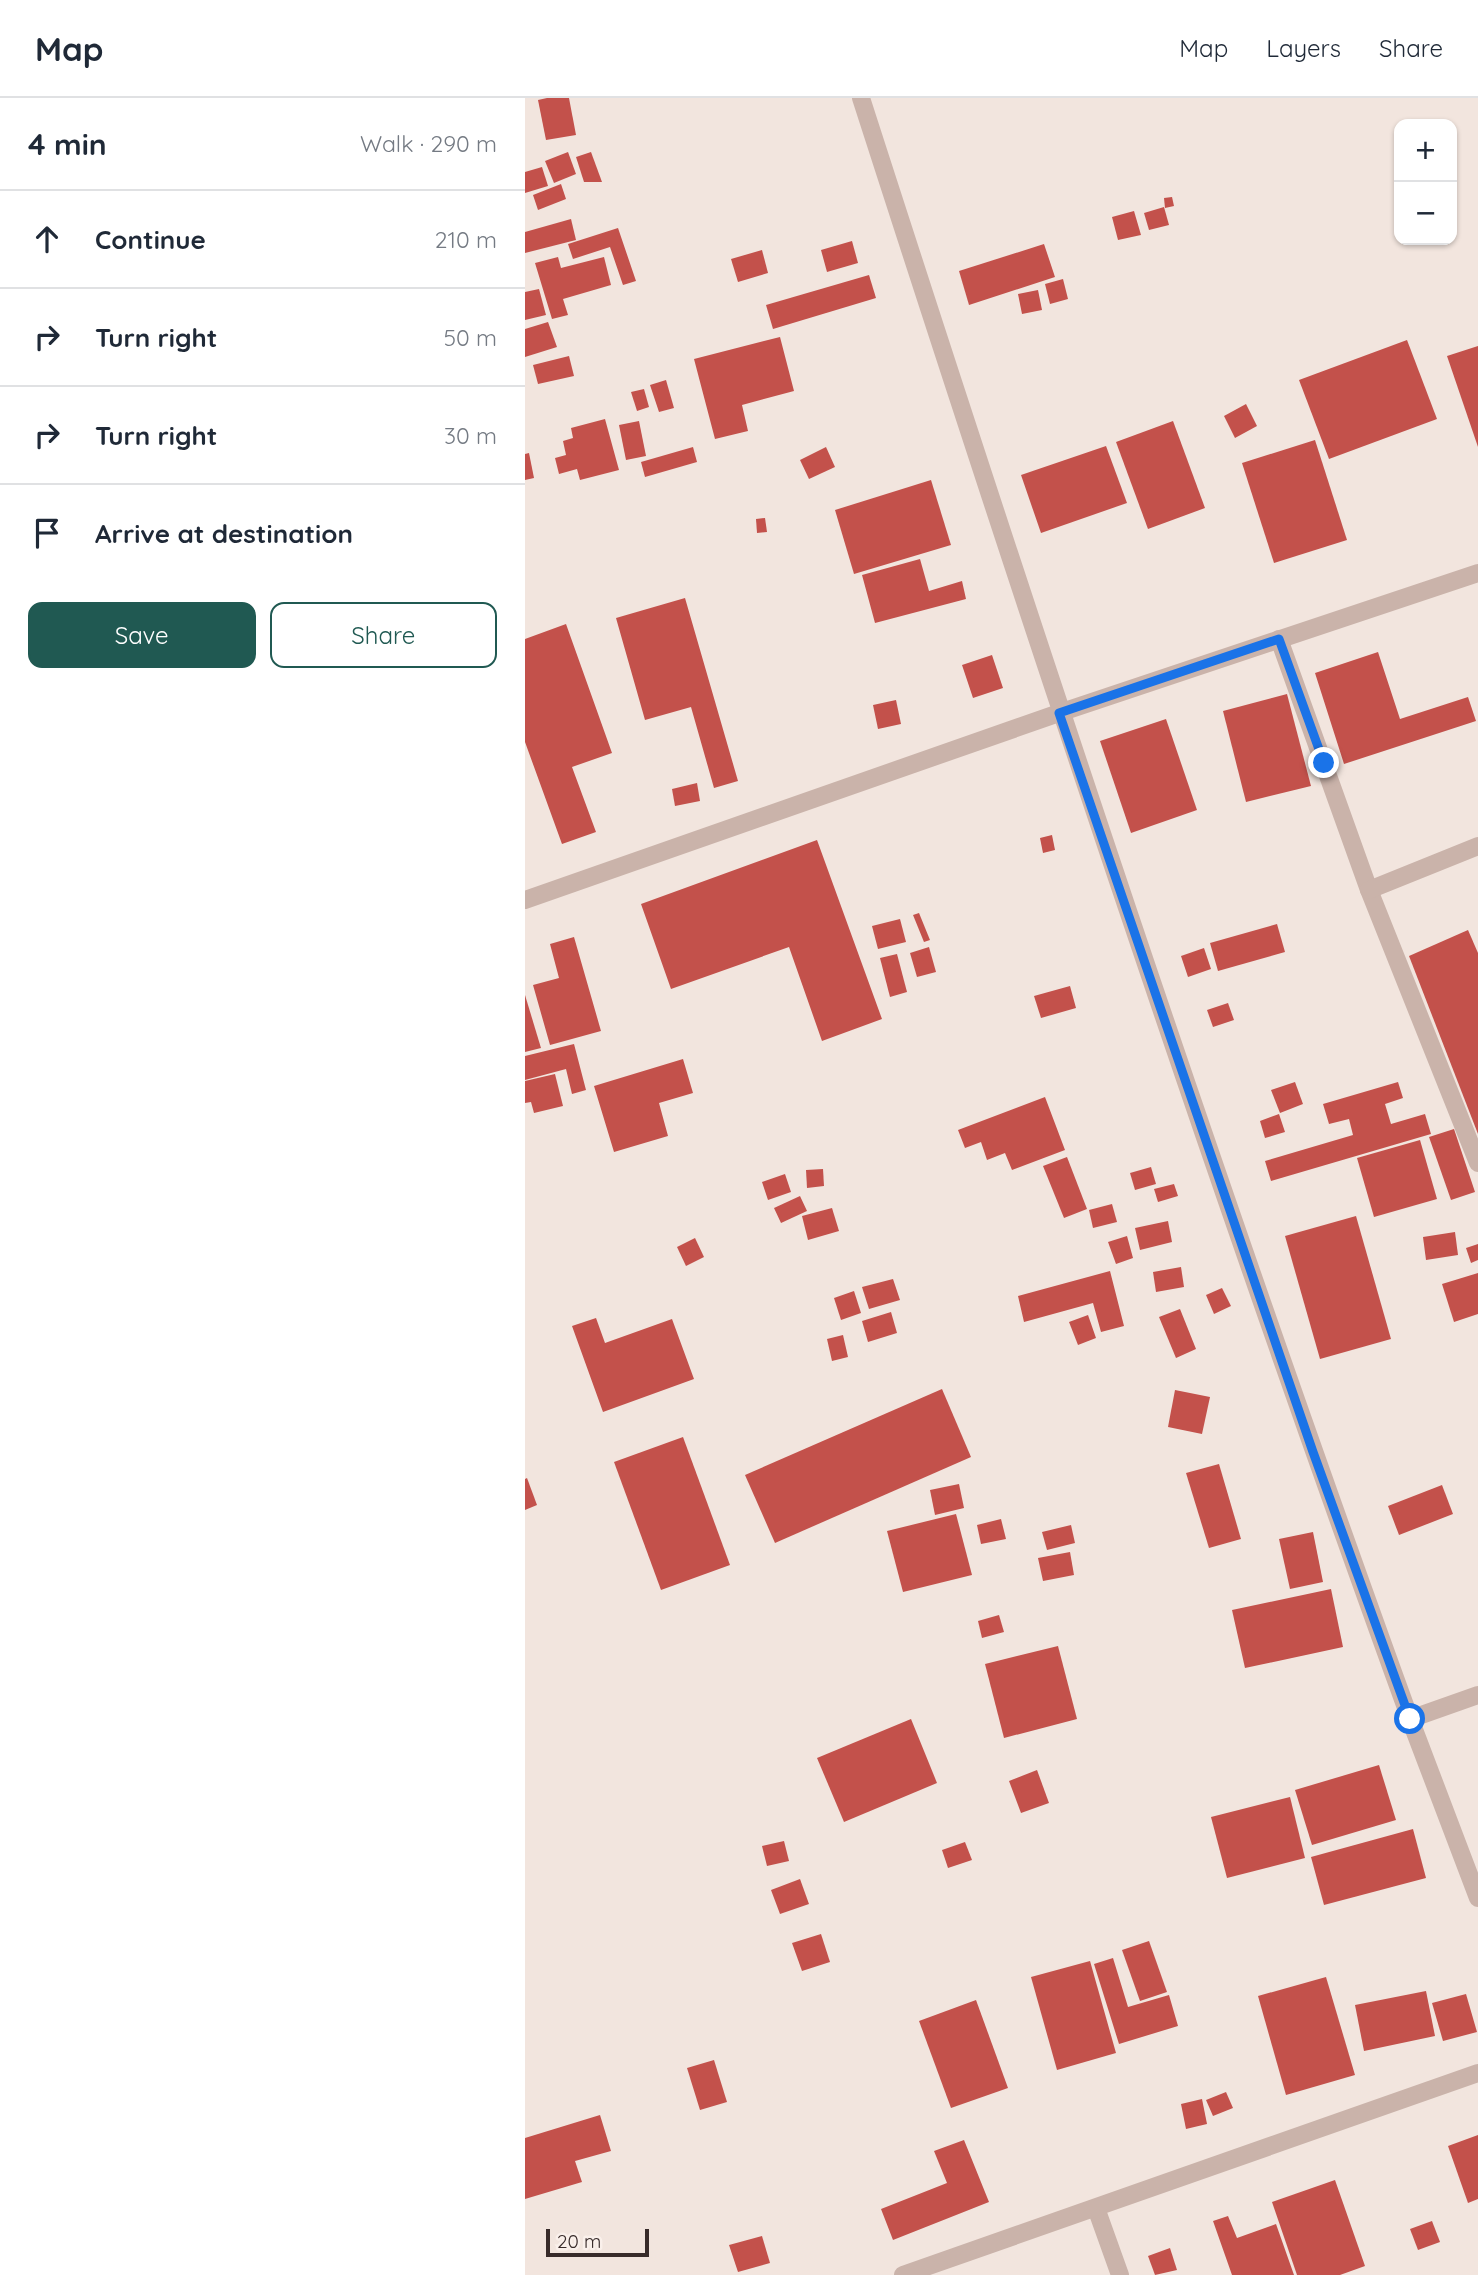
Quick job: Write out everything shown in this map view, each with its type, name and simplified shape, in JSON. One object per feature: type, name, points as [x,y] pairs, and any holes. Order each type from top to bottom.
[{"type":"street","points":[[861,98],[1059,713],[1313,1452],[1478,1898]]},
{"type":"street","points":[[525,901],[1059,713],[1478,573]]},
{"type":"street","points":[[1279,639],[1369,890],[1478,1163]]},
{"type":"street","points":[[1369,890],[1478,846]]},
{"type":"street","points":[[1410,1719],[1478,1695]]},
{"type":"street","points":[[903,2275],[1478,2073]]},
{"type":"street","points":[[1096,2208],[1120,2275]]},
{"type":"building","points":[[569,98],[576,135],[546,140],[538,100]]},
{"type":"building","points":[[568,152],[576,174],[554,183],[545,161]]},
{"type":"building","points":[[591,152],[602,182],[584,182],[576,157]]},
{"type":"building","points":[[542,167],[548,186],[525,193],[525,172]]},
{"type":"building","points":[[561,184],[566,199],[538,210],[533,195]]},
{"type":"building","points":[[1172,197],[1174,206],[1165,208],[1164,198]]},
{"type":"building","points":[[1164,207],[1169,225],[1149,230],[1144,213]]},
{"type":"building","points":[[1134,211],[1141,235],[1118,240],[1112,217]]},
{"type":"building","points":[[571,219],[576,240],[525,253],[525,232]]},
{"type":"building","points":[[618,228],[636,281],[623,285],[610,247],[573,259],[568,244]]},
{"type":"building","points":[[852,241],[858,263],[827,272],[821,250]]},
{"type":"building","points":[[1044,244],[1055,277],[969,305],[959,271]]},
{"type":"building","points":[[762,250],[768,273],[738,282],[731,259]]},
{"type":"building","points":[[558,257],[561,268],[604,257],[611,285],[563,299],[568,315],[552,319],[535,263]]},
{"type":"building","points":[[869,275],[876,298],[773,329],[766,305]]},
{"type":"building","points":[[1063,279],[1068,299],[1050,304],[1045,284]]},
{"type":"building","points":[[539,289],[546,315],[525,320],[525,292]]},
{"type":"building","points":[[1038,290],[1042,310],[1022,314],[1018,294]]},
{"type":"building","points":[[548,322],[557,347],[525,357],[525,329]]},
{"type":"building","points":[[780,337],[794,391],[742,405],[748,431],[715,439],[694,359]]},
{"type":"building","points":[[1407,340],[1437,419],[1329,459],[1299,380]]},
{"type":"building","points":[[1478,346],[1478,447],[1447,356]]},
{"type":"building","points":[[569,356],[574,376],[538,384],[533,365]]},
{"type":"building","points":[[666,380],[674,408],[659,412],[650,385]]},
{"type":"building","points":[[644,389],[649,407],[637,411],[631,392]]},
{"type":"building","points":[[1246,404],[1257,426],[1235,438],[1224,416]]},
{"type":"building","points":[[605,419],[619,470],[580,480],[577,469],[559,474],[555,458],[566,455],[563,441],[573,438],[571,428]]},
{"type":"building","points":[[639,421],[646,456],[626,460],[619,425]]},
{"type":"building","points":[[1173,421],[1205,508],[1148,529],[1116,442]]},
{"type":"building","points":[[1315,440],[1347,540],[1274,563],[1242,463]]},
{"type":"building","points":[[1106,446],[1127,503],[1041,533],[1021,475]]},
{"type":"building","points":[[693,447],[697,462],[645,477],[641,462]]},
{"type":"building","points":[[826,447],[835,467],[809,479],[800,460]]},
{"type":"building","points":[[529,453],[534,478],[525,480],[525,454]]},
{"type":"building","points":[[931,480],[951,545],[854,574],[835,510]]},
{"type":"building","points":[[765,518],[767,532],[757,533],[756,519]]},
{"type":"building","points":[[920,559],[929,591],[962,581],[966,599],[875,623],[862,575]]},
{"type":"building","points":[[685,598],[738,781],[714,788],[691,707],[645,720],[616,618]]},
{"type":"building","points":[[566,624],[612,753],[572,767],[596,832],[562,844],[525,742],[525,639]]},
{"type":"building","points":[[1378,652],[1400,719],[1468,697],[1476,721],[1344,764],[1315,673]]},
{"type":"building","points":[[992,655],[1003,688],[973,698],[962,665]]},
{"type":"building","points":[[1287,694],[1311,786],[1246,802],[1223,711]]},
{"type":"building","points":[[896,700],[901,724],[878,729],[873,705]]},
{"type":"building","points":[[1166,719],[1197,810],[1131,833],[1100,741]]},
{"type":"building","points":[[697,783],[700,801],[675,806],[672,789]]},
{"type":"building","points":[[1052,835],[1055,850],[1043,853],[1040,838]]},
{"type":"building","points":[[817,840],[882,1019],[822,1041],[789,947],[671,989],[641,904]]},
{"type":"building","points":[[919,913],[930,940],[924,942],[913,915]]},
{"type":"building","points":[[900,919],[906,942],[878,949],[872,926]]},
{"type":"building","points":[[1277,924],[1285,952],[1218,971],[1210,943]]},
{"type":"building","points":[[1468,930],[1478,953],[1478,1134],[1409,956]]},
{"type":"building","points":[[574,937],[601,1031],[550,1045],[533,985],[559,978],[550,944]]},
{"type":"building","points":[[929,947],[936,972],[917,977],[910,953]]},
{"type":"building","points":[[1204,948],[1211,969],[1188,977],[1181,956]]},
{"type":"building","points":[[897,954],[907,992],[890,997],[880,958]]},
{"type":"building","points":[[1070,986],[1076,1008],[1041,1018],[1034,996]]},
{"type":"building","points":[[525,995],[541,1048],[525,1052]]},
{"type":"building","points":[[1228,1003],[1234,1020],[1213,1027],[1207,1010]]},
{"type":"building","points":[[574,1044],[586,1090],[572,1094],[566,1069],[525,1080],[525,1056]]},
{"type":"building","points":[[683,1059],[693,1093],[659,1103],[668,1136],[614,1152],[594,1086]]},
{"type":"building","points":[[555,1074],[563,1106],[534,1113],[531,1102],[525,1103],[525,1081]]},
{"type":"building","points":[[1295,1082],[1303,1104],[1280,1113],[1271,1090]]},
{"type":"building","points":[[1398,1082],[1403,1098],[1385,1104],[1391,1124],[1425,1114],[1431,1134],[1271,1181],[1265,1161],[1353,1135],[1349,1119],[1329,1124],[1323,1104]]},
{"type":"building","points":[[1045,1097],[1065,1150],[1012,1170],[1005,1153],[987,1160],[981,1142],[965,1148],[958,1130]]},
{"type":"building","points":[[1279,1114],[1285,1132],[1265,1138],[1260,1121]]},
{"type":"building","points":[[1454,1129],[1475,1192],[1451,1200],[1429,1137]]},
{"type":"building","points":[[1420,1140],[1437,1199],[1374,1217],[1357,1158]]},
{"type":"building","points":[[1067,1157],[1087,1209],[1064,1218],[1043,1166]]},
{"type":"building","points":[[1151,1167],[1156,1184],[1135,1190],[1130,1173]]},
{"type":"building","points":[[823,1169],[824,1186],[807,1188],[806,1170]]},
{"type":"building","points":[[785,1174],[791,1192],[768,1200],[762,1182]]},
{"type":"building","points":[[1174,1184],[1178,1196],[1158,1202],[1154,1189]]},
{"type":"building","points":[[800,1196],[807,1211],[781,1223],[774,1208]]},
{"type":"building","points":[[1112,1204],[1117,1222],[1093,1228],[1089,1210]]},
{"type":"building","points":[[832,1208],[839,1231],[808,1240],[802,1216]]},
{"type":"building","points":[[1356,1216],[1391,1339],[1320,1359],[1285,1236]]},
{"type":"building","points":[[1168,1221],[1172,1242],[1140,1250],[1135,1228]]},
{"type":"building","points":[[1455,1232],[1458,1255],[1426,1260],[1423,1237]]},
{"type":"building","points":[[1127,1236],[1133,1258],[1116,1264],[1108,1242]]},
{"type":"building","points":[[695,1238],[704,1257],[686,1266],[677,1247]]},
{"type":"building","points":[[1478,1244],[1478,1260],[1471,1263],[1466,1248]]},
{"type":"building","points":[[1181,1267],[1184,1287],[1156,1292],[1153,1272]]},
{"type":"building","points":[[1110,1271],[1124,1326],[1101,1332],[1093,1303],[1024,1322],[1018,1296]]},
{"type":"building","points":[[1478,1273],[1478,1314],[1454,1322],[1442,1284]]},
{"type":"building","points":[[893,1279],[900,1300],[869,1309],[862,1287]]},
{"type":"building","points":[[1222,1288],[1231,1306],[1214,1314],[1206,1295]]},
{"type":"building","points":[[854,1291],[861,1313],[841,1320],[834,1298]]},
{"type":"building","points":[[1180,1309],[1196,1349],[1176,1358],[1159,1317]]},
{"type":"building","points":[[891,1312],[897,1333],[868,1342],[862,1321]]},
{"type":"building","points":[[1088,1315],[1096,1338],[1078,1345],[1069,1322]]},
{"type":"building","points":[[596,1318],[605,1343],[672,1319],[694,1379],[603,1412],[572,1326]]},
{"type":"building","points":[[843,1335],[848,1357],[832,1361],[827,1339]]},
{"type":"building","points":[[942,1389],[971,1457],[775,1543],[745,1475]]},
{"type":"building","points":[[1175,1390],[1210,1397],[1202,1434],[1168,1427]]},
{"type":"building","points":[[683,1437],[730,1565],[661,1590],[614,1462]]},
{"type":"building","points":[[1219,1464],[1241,1539],[1209,1548],[1186,1473]]},
{"type":"building","points":[[527,1478],[537,1505],[525,1510],[525,1479]]},
{"type":"building","points":[[959,1484],[964,1508],[935,1515],[930,1490]]},
{"type":"building","points":[[1442,1485],[1453,1514],[1399,1535],[1388,1506]]},
{"type":"building","points":[[956,1514],[972,1575],[903,1592],[887,1531]]},
{"type":"building","points":[[1001,1519],[1006,1539],[981,1544],[977,1525]]},
{"type":"building","points":[[1071,1525],[1075,1543],[1047,1550],[1042,1532]]},
{"type":"building","points":[[1313,1532],[1323,1582],[1290,1589],[1279,1539]]},
{"type":"building","points":[[1070,1552],[1074,1575],[1043,1581],[1038,1558]]},
{"type":"building","points":[[1331,1589],[1343,1647],[1245,1668],[1232,1610]]},
{"type":"building","points":[[999,1615],[1004,1632],[982,1638],[978,1621]]},
{"type":"building","points":[[1058,1646],[1077,1719],[1004,1738],[985,1664]]},
{"type":"building","points":[[911,1719],[937,1783],[844,1822],[817,1758]]},
{"type":"building","points":[[1379,1765],[1396,1820],[1312,1845],[1295,1790]]},
{"type":"building","points":[[1037,1770],[1049,1803],[1021,1813],[1009,1781]]},
{"type":"building","points":[[1290,1797],[1305,1858],[1227,1878],[1211,1817]]},
{"type":"building","points":[[1413,1829],[1426,1878],[1324,1905],[1311,1857]]},
{"type":"building","points":[[784,1841],[789,1861],[767,1866],[762,1846]]},
{"type":"building","points":[[965,1842],[972,1860],[948,1868],[942,1850]]},
{"type":"building","points":[[800,1879],[809,1904],[780,1914],[771,1890]]},
{"type":"building","points":[[821,1934],[830,1962],[802,1971],[792,1943]]},
{"type":"building","points":[[1149,1941],[1167,1992],[1140,2001],[1122,1950]]},
{"type":"building","points":[[1113,1958],[1128,2007],[1169,1995],[1178,2026],[1119,2044],[1094,1964]]},
{"type":"building","points":[[1090,1961],[1116,2053],[1057,2070],[1031,1977]]},
{"type":"building","points":[[1326,1977],[1355,2075],[1286,2095],[1258,1996]]},
{"type":"building","points":[[1426,1991],[1435,2036],[1364,2051],[1355,2005]]},
{"type":"building","points":[[1466,1994],[1477,2032],[1443,2041],[1432,2003]]},
{"type":"building","points":[[976,2000],[1008,2088],[951,2108],[919,2021]]},
{"type":"building","points":[[714,2060],[727,2102],[700,2110],[687,2068]]},
{"type":"building","points":[[1226,2092],[1233,2108],[1213,2116],[1206,2100]]},
{"type":"building","points":[[1202,2099],[1207,2124],[1186,2129],[1181,2104]]},
{"type":"building","points":[[600,2115],[611,2151],[575,2161],[582,2182],[525,2199],[525,2138]]},
{"type":"building","points":[[1478,2135],[1478,2199],[1468,2203],[1448,2146]]},
{"type":"building","points":[[964,2140],[989,2202],[893,2240],[881,2209],[947,2183],[934,2151]]},
{"type":"building","points":[[1335,2180],[1365,2266],[1340,2275],[1297,2275],[1272,2202]]},
{"type":"building","points":[[1228,2216],[1237,2238],[1276,2224],[1294,2275],[1232,2275],[1213,2221]]},
{"type":"building","points":[[1432,2221],[1440,2242],[1418,2250],[1410,2229]]},
{"type":"building","points":[[762,2236],[770,2263],[738,2272],[729,2245]]},
{"type":"building","points":[[1170,2248],[1177,2270],[1155,2275],[1148,2256]]},
{"type":"route","points":[[1324,763],[1279,639],[1059,713],[1313,1452],[1410,1719]]}]
